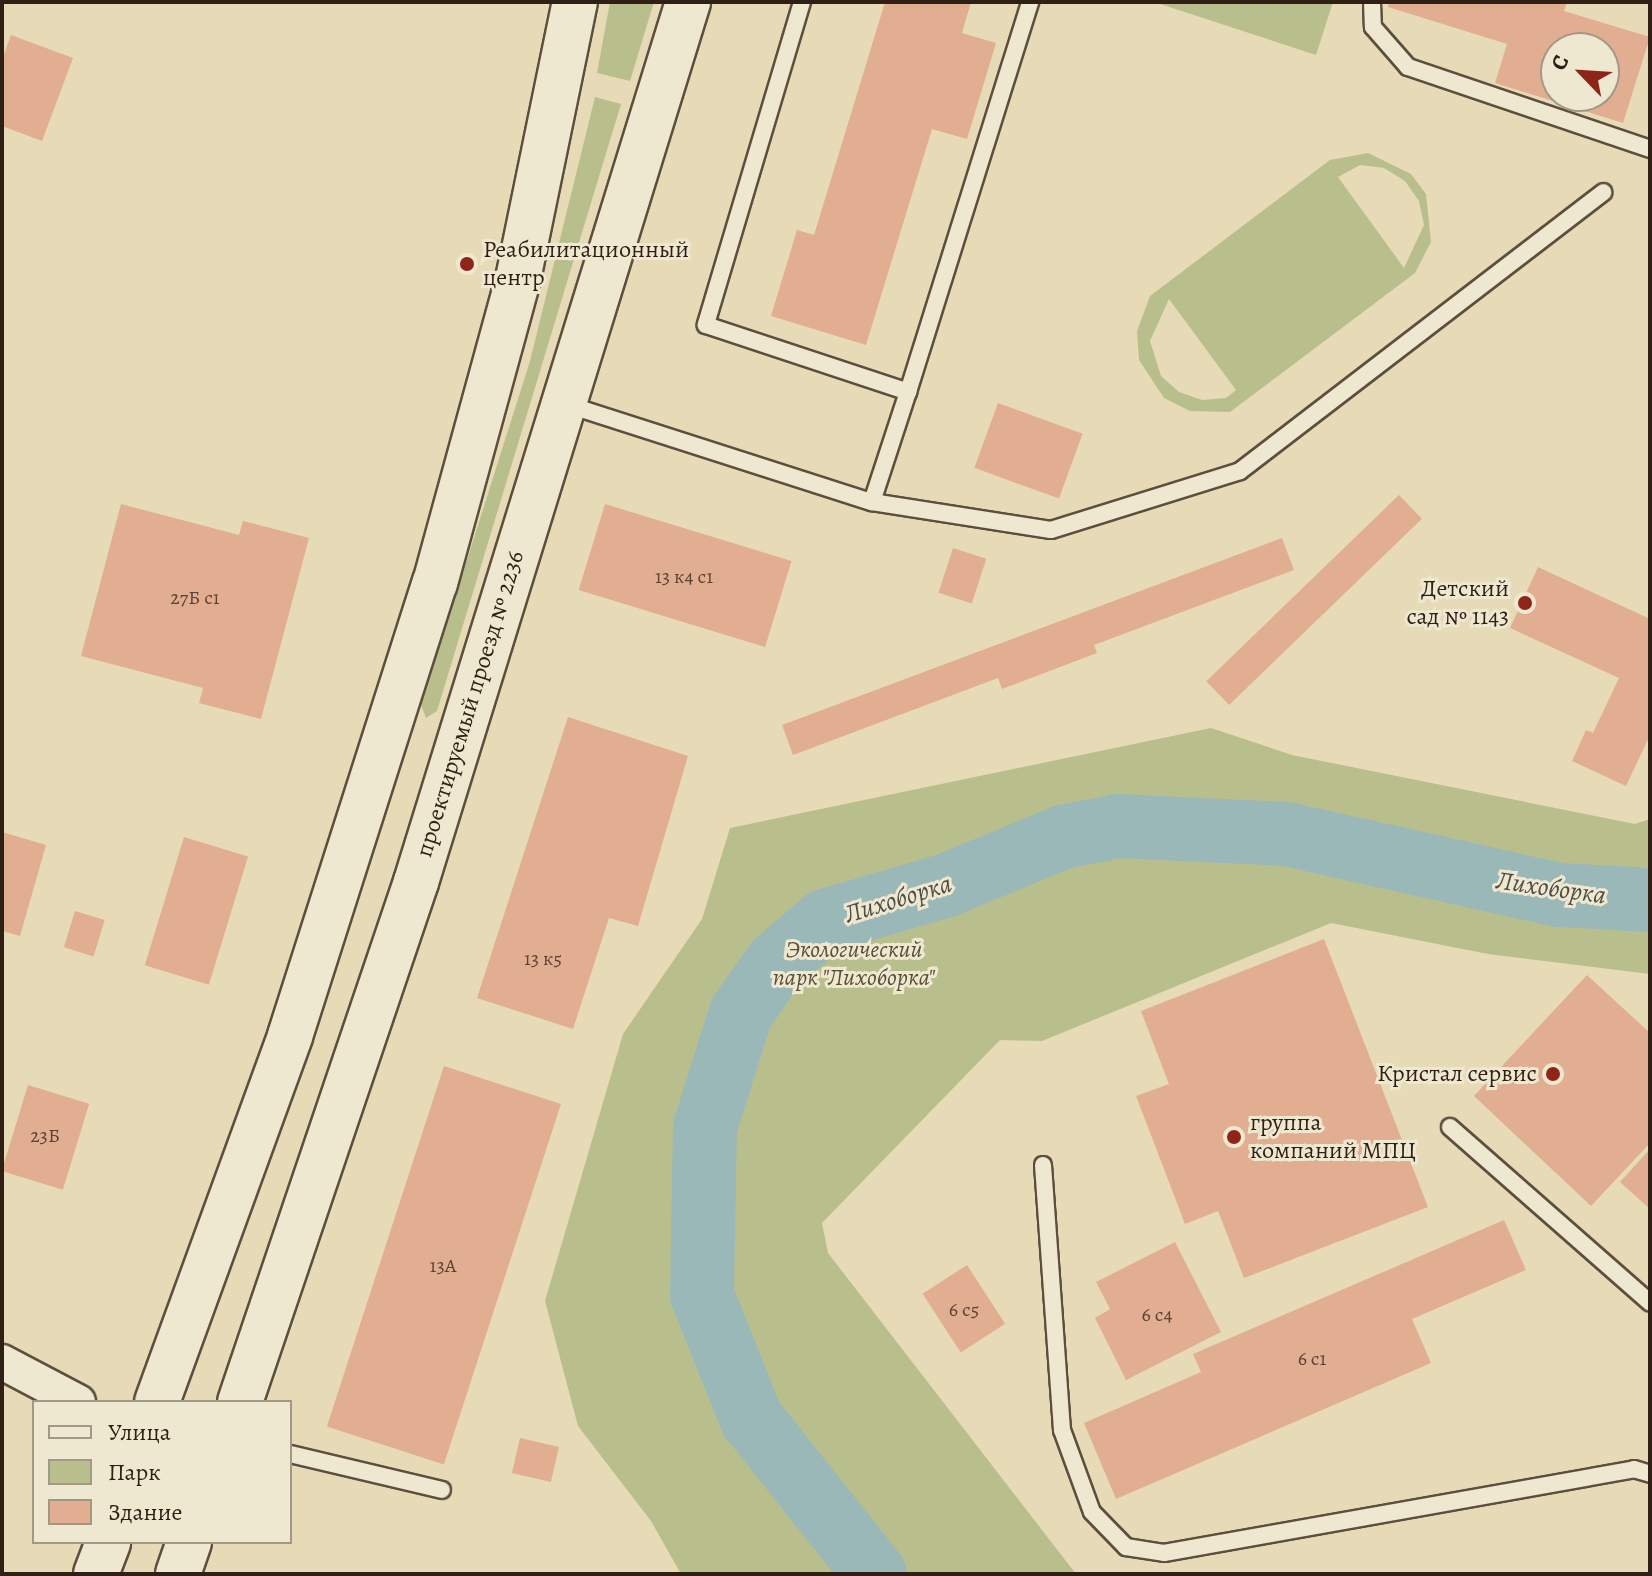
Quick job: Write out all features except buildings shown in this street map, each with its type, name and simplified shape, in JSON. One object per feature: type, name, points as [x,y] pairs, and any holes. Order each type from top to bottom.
[{"type":"main road","points":[[158,1400],[290,1036],[435,583],[518,279],[575,2]]},
{"type":"main road","name":"проектируемый проезд № 2236","points":[[241,1400],[416,882],[561,403],[688,2]]},
{"type":"main road","points":[[96,1574],[107,1544]]},
{"type":"main road","points":[[178,1574],[188,1544]]},
{"type":"street","points":[[2,1362],[74,1400]]},
{"type":"lane","points":[[802,2],[706,325],[908,392]]},
{"type":"lane","points":[[872,502],[1030,2]]},
{"type":"lane","points":[[1372,2],[1373,27],[1408,67],[1650,149]]},
{"type":"lane","points":[[561,403],[872,502],[1051,530],[1240,471],[1603,192]]},
{"type":"lane","points":[[1450,1127],[1650,1303]]},
{"type":"lane","points":[[1043,1165],[1062,1430],[1092,1512],[1126,1547],[1164,1553],[1634,1469],[1650,1474]]},
{"type":"lane","points":[[292,1454],[442,1490]]},
{"type":"green space","points":[[610,2],[654,2],[630,81],[597,73]]},
{"type":"green space","points":[[1154,2],[1333,2],[1316,55]]},
{"type":"green space","points":[[595,97],[621,104],[437,711],[426,718],[421,705],[530,361]]},
{"type":"green space","points":[[1368,153],[1411,174],[1426,194],[1431,242],[1415,273],[1230,412],[1190,411],[1164,398],[1139,360],[1137,331],[1150,296],[1330,160]],"holes":[[[1360,165],[1384,168],[1405,181],[1419,201],[1424,225],[1404,268],[1338,177]],[[1169,299],[1236,390],[1226,398],[1202,400],[1179,392],[1161,376],[1150,341]]]},
{"type":"green space","name":"Экологический парк \"Лихоборка\"","points":[[1211,728],[1292,755],[1635,824],[1650,819],[1650,974],[1488,954],[1331,923],[1042,1041],[1000,1040],[822,1223],[828,1253],[1076,1574],[681,1574],[651,1521],[578,1426],[545,1301],[623,1034],[702,919],[730,828]]},
{"type":"waterway","name":"Лихоборка","points":[[875,1574],[751,1418],[702,1295],[705,1127],[741,1013],[776,963],[825,921],[947,885],[1063,837],[1118,826],[1286,834],[1560,895],[1650,900]]},
{"type":"place","name":"Реабилитационный центр","points":[[467,264]]},
{"type":"place","name":"Детский сад № 1143","points":[[1525,603]]},
{"type":"place","name":"Кристал сервис","points":[[1553,1074]]},
{"type":"place","name":"группа компаний МПЦ","points":[[1234,1137]]}]
